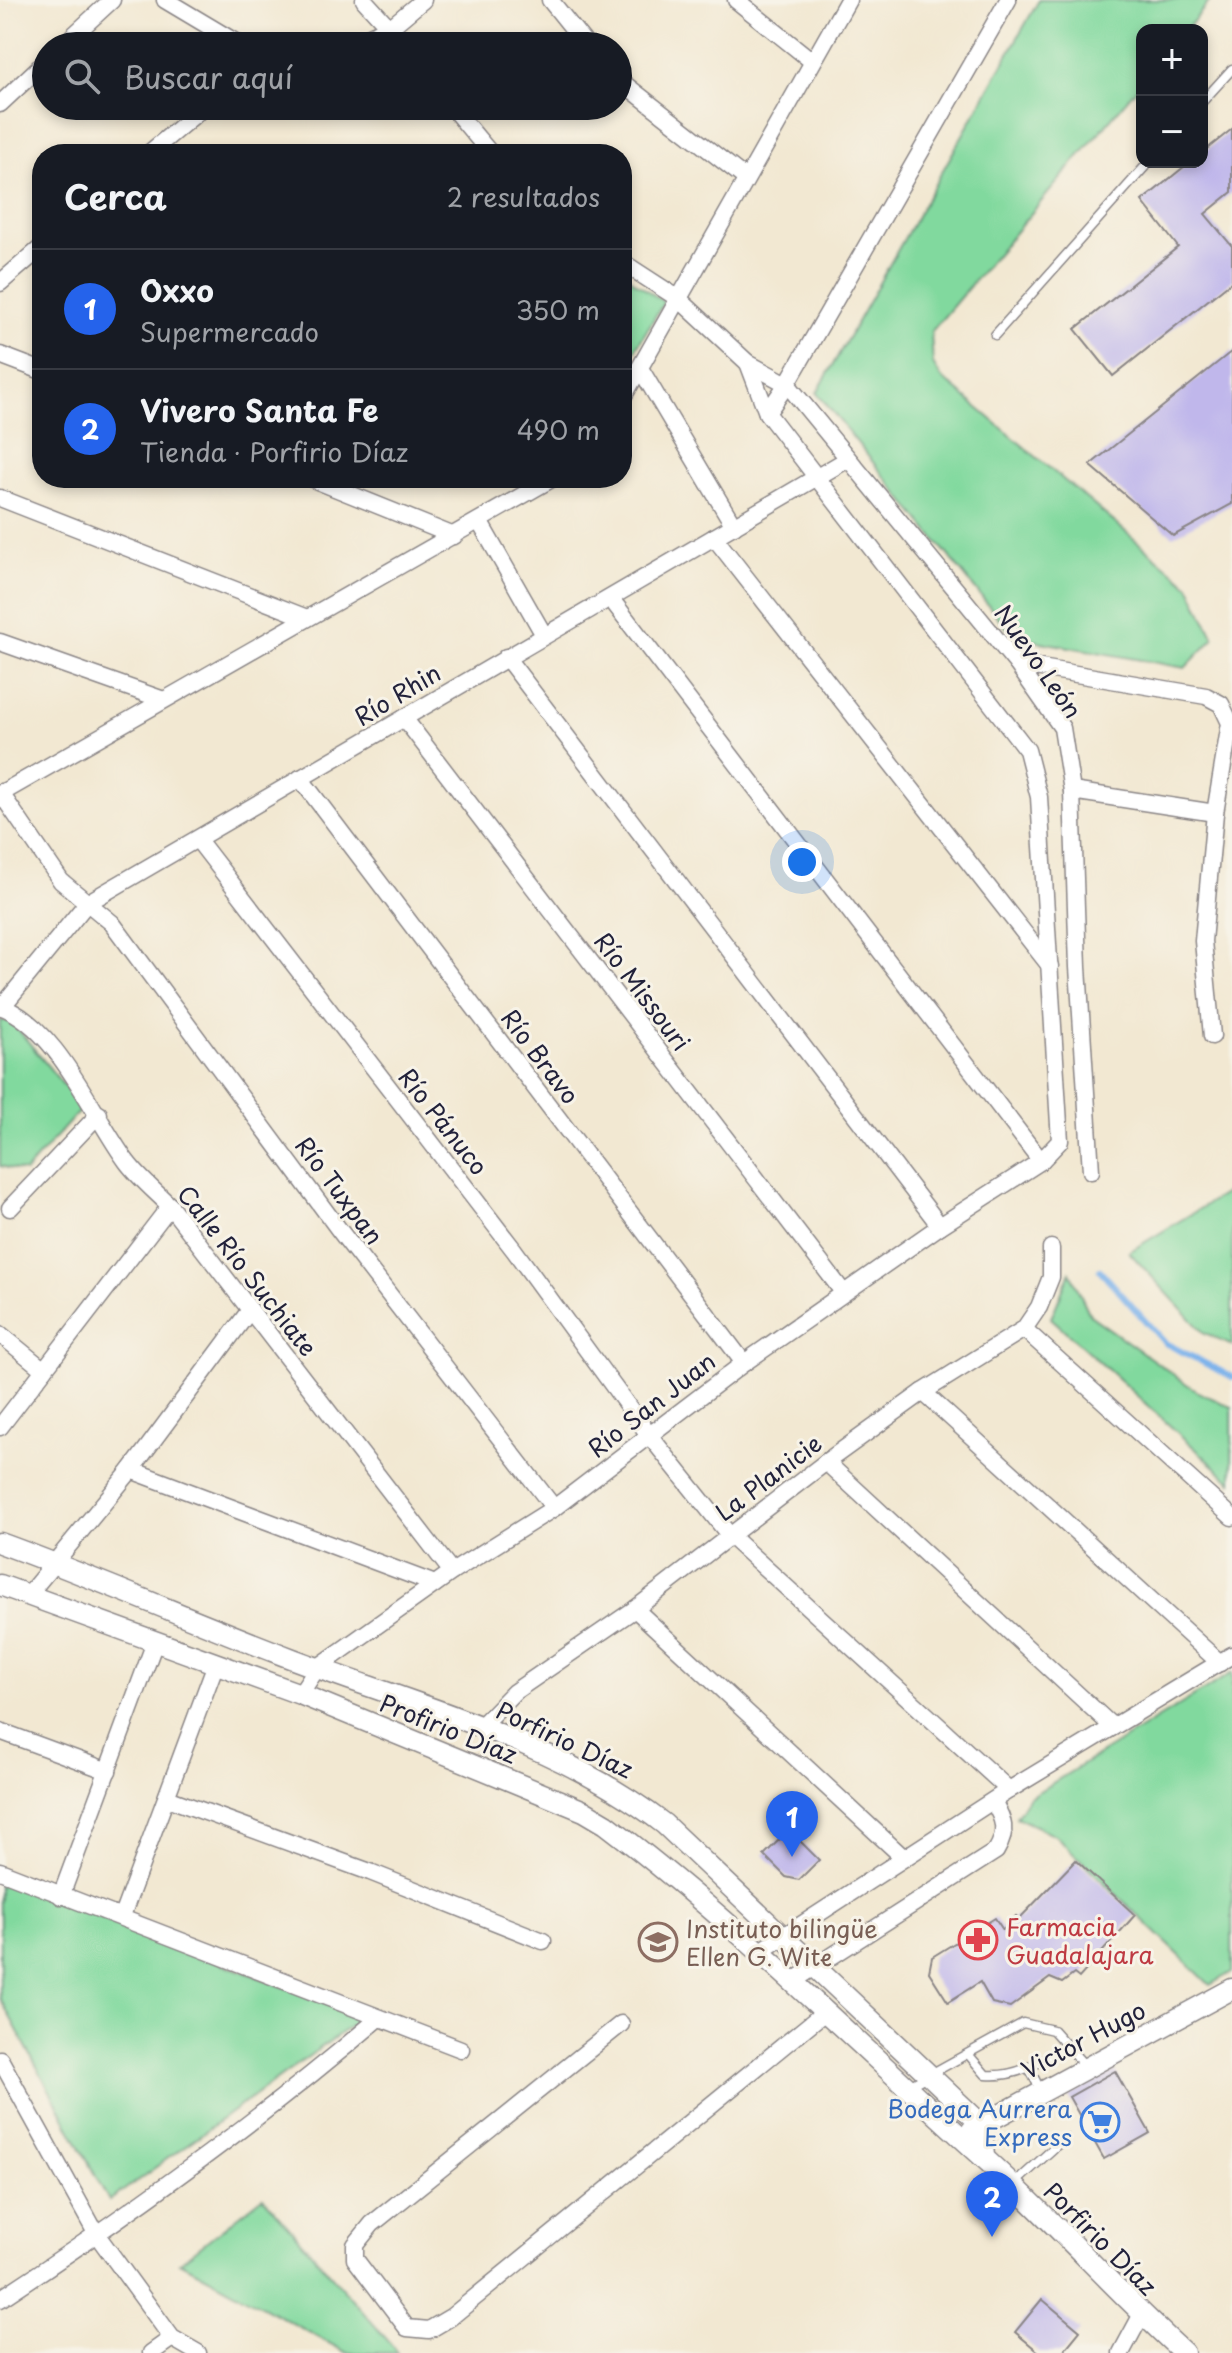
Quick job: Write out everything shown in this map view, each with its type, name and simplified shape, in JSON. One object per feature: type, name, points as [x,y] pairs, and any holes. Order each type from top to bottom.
[{"type":"street","points":[[77,32],[112,0]]},
{"type":"street","points":[[165,0],[219,32]]},
{"type":"street","points":[[364,0],[396,32]]},
{"type":"street","points":[[379,32],[392,26],[423,0]]},
{"type":"street","points":[[550,0],[576,32]]},
{"type":"street","points":[[736,0],[812,61]]},
{"type":"street","points":[[632,382],[848,0]]},
{"type":"street","points":[[767,413],[787,384],[1008,0]]},
{"type":"street","points":[[0,104],[32,74]]},
{"type":"street","points":[[632,90],[745,178]]},
{"type":"street","points":[[160,144],[188,120]]},
{"type":"street","points":[[463,120],[483,144]]},
{"type":"street","points":[[0,283],[32,256]]},
{"type":"street","name":"Nuevo León","points":[[632,268],[679,299],[748,363],[787,384],[1017,664],[1062,728],[1072,791],[1078,967],[1091,1171]]},
{"type":"street","points":[[0,355],[32,367]]},
{"type":"street","name":"Nuevo León","points":[[748,363],[767,413],[1012,726],[1027,750],[1039,797],[1060,1141]]},
{"type":"street","points":[[640,368],[734,526]]},
{"type":"street","name":"Río Rhin","points":[[1,1007],[87,903],[848,459]]},
{"type":"street","points":[[335,488],[454,536]]},
{"type":"street","points":[[1,793],[536,488]]},
{"type":"street","points":[[0,498],[307,618]]},
{"type":"street","points":[[479,521],[544,635]]},
{"type":"street","points":[[714,537],[1050,966]]},
{"type":"street","points":[[611,599],[1041,1161],[1060,1141],[1090,1134]]},
{"type":"street","points":[[0,642],[161,699]]},
{"type":"street","points":[[506,657],[940,1226]]},
{"type":"street","points":[[1017,664],[1206,696],[1221,704],[1230,723],[1215,813],[1203,941],[1212,1036]]},
{"type":"street","name":"Río Missouri","points":[[404,718],[843,1292]]},
{"type":"street","name":"Río Bravo","points":[[300,778],[744,1363]]},
{"type":"street","points":[[1072,791],[1215,813]]},
{"type":"street","name":"Río Tuxpan","points":[[1,793],[61,881],[112,923],[340,1231],[554,1508]]},
{"type":"street","name":"Río Pánuco","points":[[198,840],[514,1250],[649,1435],[730,1536],[1009,1790]]},
{"type":"street","name":"Calle Río Suchiate","points":[[1,1007],[18,1013],[31,1025],[99,1114],[127,1162],[170,1206],[452,1572]]},
{"type":"street","points":[[10,1208],[99,1114]]},
{"type":"street","name":"Río San Juan","points":[[300,1694],[317,1668],[452,1572],[554,1508],[843,1292],[1041,1161]]},
{"type":"street","points":[[0,1427],[170,1206]]},
{"type":"street","name":"La Planicie","points":[[479,1728],[514,1692],[635,1609],[826,1462],[923,1392],[1024,1329],[1039,1307],[1051,1277],[1051,1248]]},
{"type":"street","points":[[28,1595],[131,1470],[250,1310]]},
{"type":"street","points":[[1024,1329],[1232,1517]]},
{"type":"street","points":[[0,1334],[44,1370]]},
{"type":"street","points":[[761,1951],[1009,1790],[1226,1659],[923,1392]]},
{"type":"street","points":[[826,1462],[1113,1727]]},
{"type":"street","points":[[131,1470],[435,1584]]},
{"type":"street","name":"Porfirio Díaz","points":[[0,1543],[54,1562],[178,1616],[479,1728],[624,1793],[664,1824],[982,2125]]},
{"type":"street","name":"Profirio Díaz","points":[[0,1585],[215,1666],[300,1694],[584,1811],[651,1859],[761,1951],[826,2011]]},
{"type":"street","points":[[635,1609],[904,1858]]},
{"type":"street","points":[[61,1896],[155,1642]]},
{"type":"street","points":[[122,1916],[215,1666]]},
{"type":"street","points":[[0,1731],[108,1771]]},
{"type":"street","points":[[167,1798],[370,1872],[543,1941]]},
{"type":"street","points":[[793,1981],[996,1851],[1005,1837],[1003,1819],[993,1801]]},
{"type":"street","points":[[0,1871],[461,2049]]},
{"type":"street","name":"Victor Hugo","points":[[959,2137],[1232,1989]]},
{"type":"street","points":[[621,2024],[372,2224],[355,2245],[355,2259],[407,2328],[429,2330],[451,2317],[826,2011]]},
{"type":"street","name":"Porfirio Díaz","points":[[826,2011],[905,2089],[984,2158],[1184,2353]]},
{"type":"street","points":[[0,2299],[97,2235],[231,2136],[378,2019]]},
{"type":"street","points":[[0,2059],[97,2235],[172,2338],[198,2353]]},
{"type":"street","points":[[982,2125],[984,2158]]},
{"type":"street","points":[[1121,2353],[1142,2314]]},
{"type":"street","points":[[151,2353],[172,2338]]},
{"type":"lane","points":[[1207,96],[1232,69]]},
{"type":"lane","points":[[995,335],[1144,168]]},
{"type":"lane","points":[[905,2089],[1023,2023],[1053,2030],[1085,2067]]},
{"type":"lane","points":[[968,2054],[986,2075],[1000,2076],[1029,2068],[1067,2046]]},
{"type":"lane","points":[[1029,2068],[1041,2091]]},
{"type":"lane","points":[[1012,2186],[1065,2138]]},
{"type":"green space","points":[[1039,0],[1211,0],[1191,24],[1136,24],[1136,89],[931,332],[933,364],[941,377],[1189,585],[1214,638],[1185,668],[1014,637],[817,393]]},
{"type":"green space","points":[[632,280],[664,302],[632,355]]},
{"type":"green space","points":[[0,1020],[13,1023],[82,1108],[25,1172],[0,1166]]},
{"type":"green space","points":[[1232,1189],[1232,1346],[1203,1332],[1129,1252]]},
{"type":"green space","points":[[1070,1272],[1090,1315],[1198,1392],[1232,1407],[1232,1482],[1051,1318]]},
{"type":"green space","points":[[1232,1673],[1232,1972],[1210,1985],[1055,1835],[1016,1817],[1028,1798]]},
{"type":"green space","points":[[0,1879],[363,2017],[109,2201],[0,1998]]},
{"type":"green space","points":[[263,2197],[397,2353],[347,2353],[180,2262]]},
{"type":"building","points":[[1232,129],[1232,192],[1205,214],[1232,246],[1232,281],[1113,376],[1075,329],[1178,247],[1142,201],[1183,168],[1208,168],[1208,148]]},
{"type":"building","points":[[1232,351],[1232,504],[1173,536],[1090,465]]},
{"type":"building","points":[[789,1830],[819,1860],[799,1880],[786,1877],[764,1855]]},
{"type":"building","points":[[1076,1860],[1135,1915],[1079,1978],[1074,1974],[1062,1983],[1050,1978],[1010,2007],[992,2003],[980,1982],[948,2002],[929,1972],[932,1957],[995,1918],[1003,1930],[1016,1916],[1019,1919]]},
{"type":"building","points":[[1115,2071],[1150,2133],[1104,2159],[1069,2097]]},
{"type":"building","points":[[1042,2299],[1080,2331],[1062,2353],[1040,2353],[1015,2332]]},
{"type":"waterway","points":[[1100,1270],[1165,1343],[1232,1377]]},
{"type":"place","name":"Oxxo","points":[[792,1857]]},
{"type":"place","name":"Farmacia Guadalajara","points":[[978,1940]]},
{"type":"place","name":"Instituto bilingüe Ellen G. Wite","points":[[658,1942]]},
{"type":"place","name":"Bodega Aurrera Express","points":[[1100,2122]]},
{"type":"place","name":"Vivero Santa Fe","points":[[992,2237]]}]
